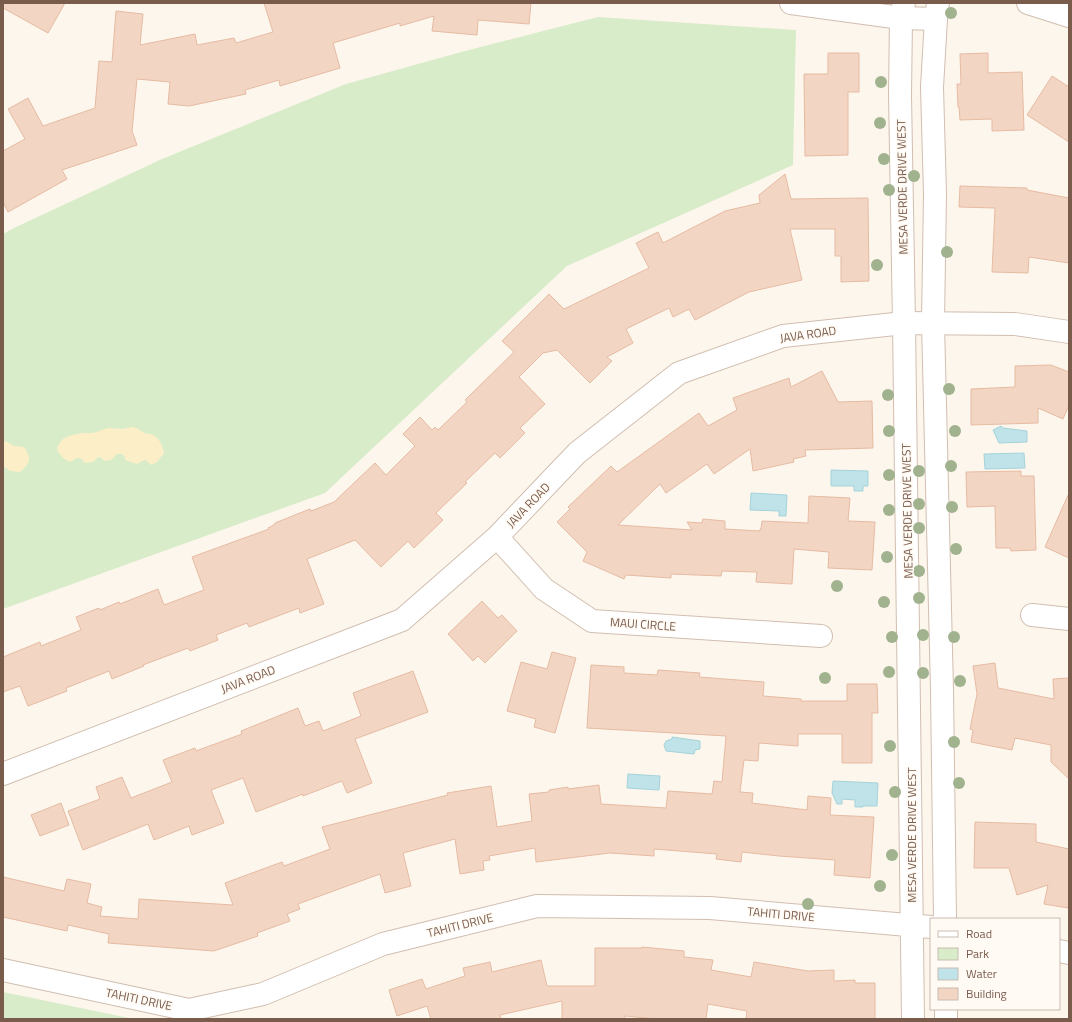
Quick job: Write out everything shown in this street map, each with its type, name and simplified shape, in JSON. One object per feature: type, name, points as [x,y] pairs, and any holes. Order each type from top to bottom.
[{"type":"street","points":[[791,3],[937,11],[932,87],[934,194],[933,323],[942,690],[945,918]]},
{"type":"street","points":[[1028,3],[1069,16]]},
{"type":"street","name":"MESA VERDE DRIVE WEST","points":[[903,10],[900,96],[904,323],[921,926],[913,1019]]},
{"type":"street","name":"JAVA ROAD","points":[[3,774],[402,620],[497,537],[577,453],[679,373],[783,336],[904,323],[1015,324],[1069,332]]},
{"type":"street","name":"MAUI CIRCLE","points":[[497,537],[544,589],[592,621],[821,636]]},
{"type":"street","points":[[1032,615],[1069,620]]},
{"type":"street","name":"TAHITI DRIVE","points":[[3,970],[189,1010],[263,994],[383,944],[537,906],[710,908],[921,926]]},
{"type":"green space","points":[[598,17],[796,30],[793,165],[567,266],[325,493],[3,609],[3,234],[162,159],[346,84],[465,51]]},
{"type":"green space","points":[[3,992],[134,1019],[3,1019]]},
{"type":"sand","points":[[133,427],[147,434],[154,435],[160,442],[164,453],[157,462],[151,465],[146,460],[137,464],[125,460],[125,457],[122,454],[117,454],[111,460],[104,461],[102,458],[98,457],[93,462],[85,463],[82,459],[77,458],[70,462],[63,458],[58,452],[57,448],[63,439],[72,435],[93,433],[108,428],[122,429]]},
{"type":"sand","points":[[3,441],[14,446],[24,447],[27,451],[29,461],[20,472],[10,471],[3,467]]},
{"type":"water","points":[[1001,426],[1003,428],[1027,431],[1027,442],[999,443],[993,430]]},
{"type":"water","points":[[1024,453],[1025,468],[985,469],[984,454]]},
{"type":"water","points":[[831,470],[868,471],[868,486],[863,486],[863,491],[854,491],[854,486],[831,486]]},
{"type":"water","points":[[751,493],[787,495],[786,516],[779,516],[779,511],[750,510]]},
{"type":"water","points":[[672,737],[700,741],[700,749],[695,750],[694,754],[666,751],[664,745],[666,741],[672,739]]},
{"type":"water","points":[[628,774],[660,776],[659,790],[627,788]]},
{"type":"water","points":[[833,781],[878,783],[877,806],[855,807],[855,800],[842,799],[842,804],[837,804],[832,793]]},
{"type":"building","points":[[3,3],[65,3],[48,33],[3,8]]},
{"type":"building","points":[[264,3],[531,3],[529,24],[478,20],[477,35],[432,31],[434,16],[400,26],[400,23],[333,43],[340,68],[280,86],[279,80],[245,90],[246,94],[189,106],[168,104],[170,82],[137,79],[132,131],[137,145],[62,170],[67,179],[8,212],[3,202],[3,151],[25,139],[8,109],[28,98],[43,126],[95,108],[99,61],[112,62],[116,11],[143,14],[140,45],[195,34],[197,45],[234,38],[236,43],[273,32]]},
{"type":"building","points":[[828,53],[859,53],[859,92],[848,92],[848,155],[805,156],[804,74],[828,74]]},
{"type":"building","points":[[988,53],[988,73],[1022,72],[1024,130],[992,131],[992,119],[960,120],[957,84],[961,84],[960,54]]},
{"type":"building","points":[[1052,76],[1069,87],[1069,142],[1027,115]]},
{"type":"building","points":[[785,174],[791,199],[868,198],[869,281],[841,282],[841,256],[835,256],[835,229],[790,229],[802,280],[749,292],[695,320],[689,309],[673,317],[669,308],[626,329],[633,343],[607,357],[612,361],[590,383],[557,350],[543,353],[519,377],[545,404],[520,428],[525,433],[500,458],[495,453],[436,513],[443,520],[414,548],[408,541],[381,567],[355,540],[307,559],[324,604],[300,613],[299,608],[249,627],[247,623],[216,635],[218,640],[190,651],[188,648],[143,665],[144,666],[112,679],[109,671],[66,688],[67,691],[28,706],[20,686],[3,692],[3,657],[40,642],[41,646],[81,630],[76,617],[99,608],[100,610],[119,602],[120,604],[158,589],[164,605],[204,590],[192,557],[269,529],[268,528],[275,523],[310,509],[311,511],[334,502],[375,463],[386,475],[415,446],[403,434],[420,417],[432,430],[435,427],[438,430],[467,402],[465,400],[514,352],[502,341],[549,294],[564,309],[649,268],[636,243],[658,232],[663,243],[725,211],[760,203],[759,195]]},
{"type":"building","points":[[960,186],[1027,188],[1027,190],[1069,198],[1069,263],[1029,257],[1028,273],[992,272],[995,208],[959,207]]},
{"type":"building","points":[[1051,365],[1069,372],[1069,405],[1063,419],[1038,408],[1038,423],[971,425],[971,389],[1015,387],[1015,366]]},
{"type":"building","points":[[822,371],[838,402],[872,401],[873,448],[805,450],[806,456],[793,459],[794,462],[753,471],[750,449],[714,474],[707,464],[666,493],[660,484],[618,525],[692,530],[687,522],[702,523],[703,519],[725,521],[725,529],[760,531],[762,521],[808,523],[809,496],[850,498],[848,521],[875,522],[872,570],[828,568],[829,552],[794,549],[792,584],[756,582],[757,572],[722,571],[721,576],[671,574],[671,578],[626,575],[624,579],[583,561],[587,552],[557,522],[570,509],[568,507],[611,466],[617,472],[699,413],[708,426],[737,410],[733,398],[789,378],[791,387]]},
{"type":"building","points":[[1021,471],[1021,476],[1034,476],[1036,550],[1011,551],[1010,548],[996,548],[995,506],[967,507],[966,472]]},
{"type":"building","points":[[1069,493],[1069,558],[1045,547]]},
{"type":"building","points":[[482,601],[498,618],[502,615],[517,631],[485,663],[478,656],[473,661],[448,634]]},
{"type":"building","points":[[552,652],[576,658],[555,733],[534,727],[536,719],[507,711],[521,662],[547,669]]},
{"type":"building","points":[[995,663],[998,688],[1054,699],[1053,679],[1069,678],[1069,779],[1051,762],[1051,745],[1015,738],[1012,750],[971,742],[973,730],[970,729],[977,694],[973,666]]},
{"type":"building","points":[[591,665],[624,667],[624,673],[657,675],[658,670],[700,673],[699,677],[764,682],[763,696],[801,699],[801,701],[847,701],[847,684],[877,684],[878,713],[872,713],[872,763],[842,763],[842,734],[798,734],[798,746],[759,743],[758,761],[744,760],[740,792],[753,793],[752,803],[807,810],[808,796],[831,798],[830,815],[874,817],[870,878],[834,875],[835,860],[742,852],[741,862],[716,859],[717,854],[654,849],[654,856],[610,853],[536,862],[535,848],[489,856],[490,860],[483,861],[484,870],[460,874],[455,839],[403,853],[411,886],[385,893],[380,874],[298,904],[300,909],[287,914],[290,921],[257,933],[258,936],[214,951],[108,943],[109,934],[68,925],[67,931],[3,917],[3,877],[64,891],[67,879],[91,884],[87,903],[102,907],[100,916],[138,919],[139,899],[233,905],[225,883],[282,862],[284,866],[330,849],[322,827],[448,795],[447,793],[491,786],[497,827],[532,821],[529,794],[549,792],[549,790],[568,787],[568,789],[599,785],[601,804],[666,808],[668,791],[712,794],[714,781],[722,782],[726,736],[587,728]]},
{"type":"building","points":[[413,671],[428,712],[355,739],[372,783],[347,793],[342,781],[256,812],[243,778],[211,790],[224,823],[192,835],[189,826],[154,840],[148,824],[83,850],[68,811],[100,799],[96,787],[122,777],[131,798],[172,782],[163,760],[195,748],[196,751],[242,734],[241,731],[298,708],[305,726],[319,721],[323,731],[361,716],[353,693]]},
{"type":"building","points":[[61,803],[69,825],[40,836],[31,815]]},
{"type":"building","points":[[975,822],[1036,824],[1036,842],[1069,849],[1068,908],[1044,904],[1048,885],[1017,895],[1009,868],[974,868]]},
{"type":"building","points":[[642,947],[684,951],[684,957],[713,960],[711,970],[751,977],[754,962],[808,971],[834,970],[834,981],[855,980],[855,983],[875,983],[875,1019],[746,1019],[747,1011],[708,1004],[706,1019],[656,1019],[625,1016],[625,1019],[562,1019],[562,1001],[500,1015],[501,1019],[431,1019],[427,1006],[397,1016],[389,990],[422,979],[426,989],[465,976],[463,968],[490,962],[492,972],[541,960],[547,986],[595,986],[595,948]]}]
